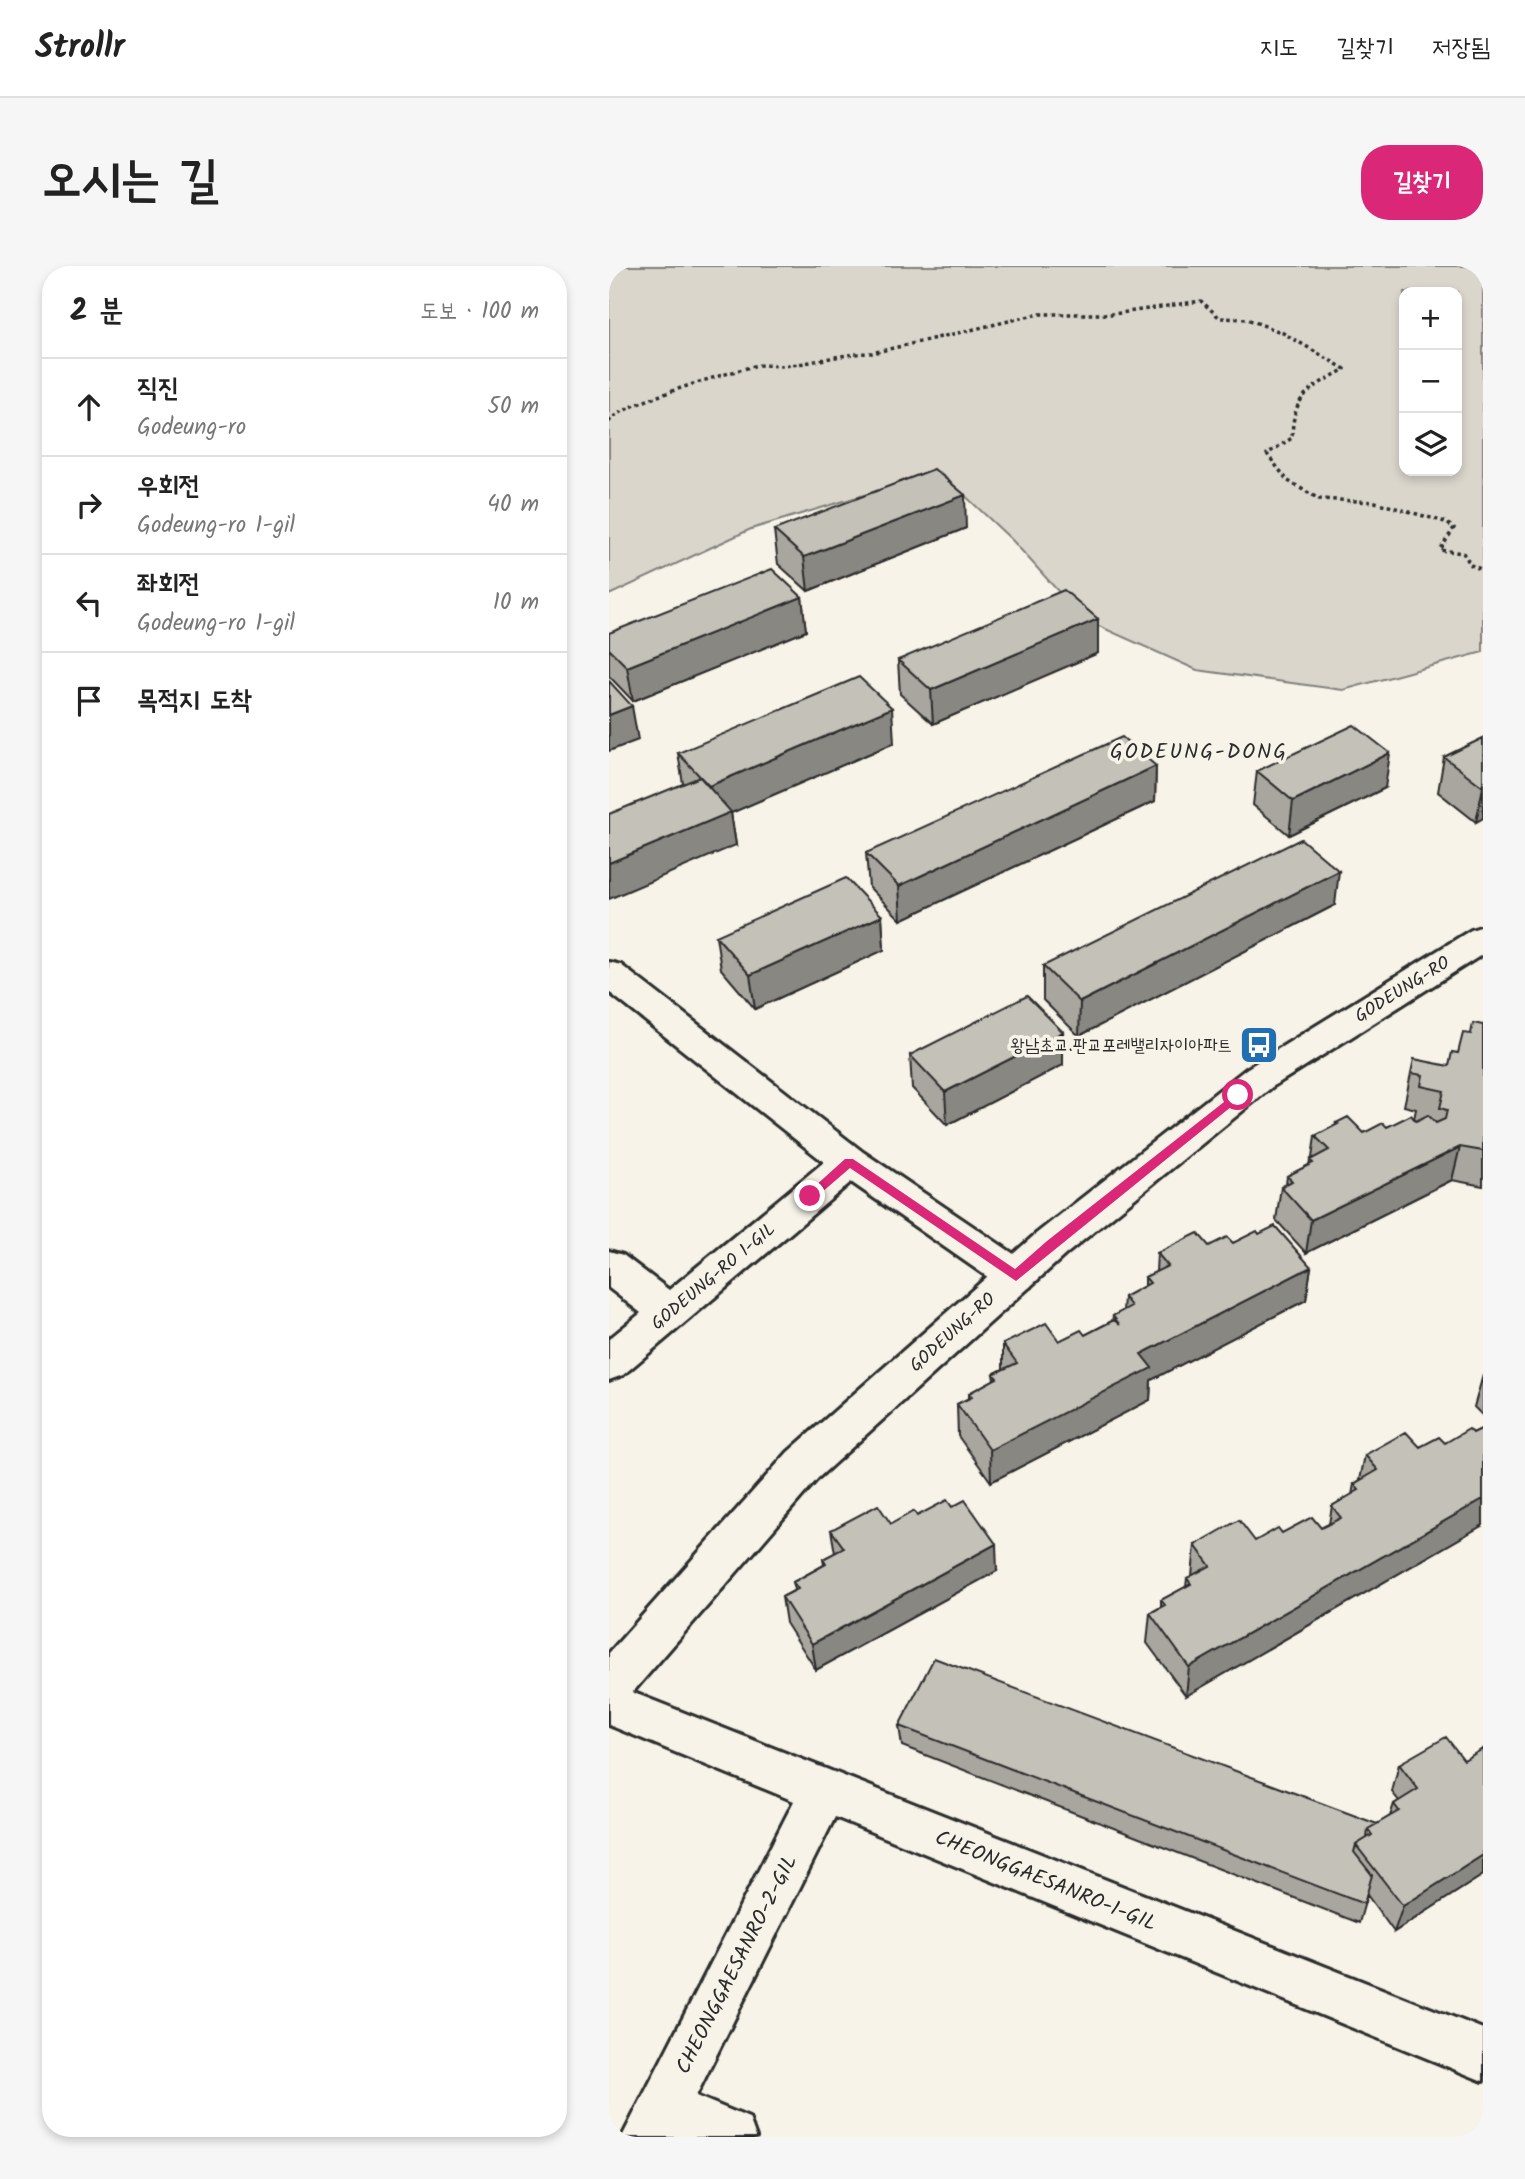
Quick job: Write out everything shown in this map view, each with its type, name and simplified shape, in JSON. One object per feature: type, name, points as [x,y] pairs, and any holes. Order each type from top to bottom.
[{"type":"street","name":"GODEUNG-RO","points":[[609,1686],[803,1465],[1051,1244],[1259,1079],[1483,938]]},
{"type":"street","points":[[609,975],[849,1162],[1016,1276]]},
{"type":"street","name":"GODEUNG-RO 1-GIL","points":[[609,1363],[849,1162]]},
{"type":"street","points":[[609,1266],[670,1313]]},
{"type":"street","name":"CHEONGGAESANRO-1-GIL","points":[[609,1704],[1483,2055]]},
{"type":"street","name":"CHEONGGAESANRO-2-GIL","points":[[655,2122],[824,1790]]},
{"type":"street","points":[[655,2122],[730,2137]]},
{"type":"path","points":[[609,422],[611,417],[631,405],[757,365],[782,366],[850,353],[872,353],[1016,320],[1035,312],[1056,310],[1102,314],[1201,302],[1220,318],[1247,319],[1271,328],[1345,369],[1304,391],[1294,406],[1292,438],[1267,454],[1288,481],[1319,499],[1375,502],[1445,522],[1454,528],[1440,550],[1463,553],[1471,565],[1483,570]]},
{"type":"shaded area","points":[[609,266],[1483,266],[1483,652],[1343,690],[1197,670],[1083,619],[1013,541],[940,472],[751,529],[609,595]]},
{"type":"building","points":[[934,469],[965,495],[804,557],[774,530]]},
{"type":"building","points":[[772,569],[802,597],[627,667],[609,649],[609,633]]},
{"type":"building","points":[[1064,590],[1098,619],[931,690],[898,660]]},
{"type":"building","points":[[859,677],[892,708],[709,786],[678,753]]},
{"type":"building","points":[[609,681],[632,706],[609,715]]},
{"type":"building","points":[[1354,725],[1390,753],[1293,801],[1257,771]]},
{"type":"building","points":[[1122,737],[1156,766],[899,886],[866,853]]},
{"type":"building","points":[[1483,738],[1483,787],[1444,757]]},
{"type":"building","points":[[700,777],[731,812],[609,863],[609,814]]},
{"type":"building","points":[[1301,839],[1339,871],[1080,1002],[1043,966]]},
{"type":"building","points":[[846,878],[882,916],[750,975],[716,936]]},
{"type":"building","points":[[1027,996],[1063,1032],[945,1092],[910,1055]]},
{"type":"building","points":[[1473,1023],[1483,1025],[1483,1151],[1460,1147],[1311,1220],[1281,1187],[1292,1181],[1287,1176],[1313,1163],[1310,1160],[1329,1150],[1315,1136],[1348,1117],[1364,1133],[1383,1123],[1387,1127],[1411,1115],[1416,1121],[1428,1115],[1436,1123],[1445,1119],[1447,1110],[1440,1108],[1444,1091],[1421,1086],[1423,1075],[1411,1073],[1414,1059],[1449,1066],[1452,1052],[1458,1053],[1463,1033],[1471,1034]]},
{"type":"building","points":[[1275,1226],[1311,1267],[1141,1354],[1152,1368],[990,1450],[957,1404],[972,1397],[969,1393],[997,1378],[993,1374],[1017,1363],[1003,1344],[1046,1323],[1059,1341],[1081,1330],[1085,1335],[1114,1320],[1120,1325],[1113,1316],[1131,1306],[1124,1297],[1150,1283],[1145,1277],[1168,1266],[1157,1253],[1198,1233],[1209,1246],[1227,1237],[1233,1243],[1257,1231],[1259,1234]]},
{"type":"building","points":[[1483,1428],[1483,1499],[1189,1667],[1150,1613],[1165,1605],[1161,1600],[1191,1584],[1187,1578],[1210,1566],[1195,1545],[1239,1520],[1255,1541],[1278,1528],[1282,1533],[1312,1517],[1321,1528],[1341,1518],[1332,1506],[1359,1490],[1354,1484],[1378,1470],[1365,1455],[1406,1432],[1420,1447],[1439,1437],[1445,1443],[1469,1429],[1473,1433]]},
{"type":"building","points":[[947,1500],[952,1507],[965,1500],[996,1544],[812,1644],[782,1597],[798,1589],[793,1582],[826,1564],[823,1559],[844,1548],[831,1530],[878,1505],[891,1524],[914,1511],[917,1516]]},
{"type":"building","points":[[934,1658],[1377,1824],[1368,1829],[1367,1838],[1356,1845],[1354,1852],[1372,1875],[1364,1904],[899,1726]]},
{"type":"building","points":[[1446,1737],[1464,1760],[1483,1749],[1483,1855],[1403,1906],[1356,1845],[1372,1835],[1368,1829],[1399,1811],[1394,1804],[1418,1789],[1399,1764]]},
{"type":"place","name":"왕남초교.판교포레밸리자이아파트","points":[[1259,1045]]},
{"type":"district","name":"GODEUNG-DONG","points":[[1199,751]]},
{"type":"route","points":[[810,1196],[849,1162],[1016,1276],[1051,1244],[1238,1095]]}]
